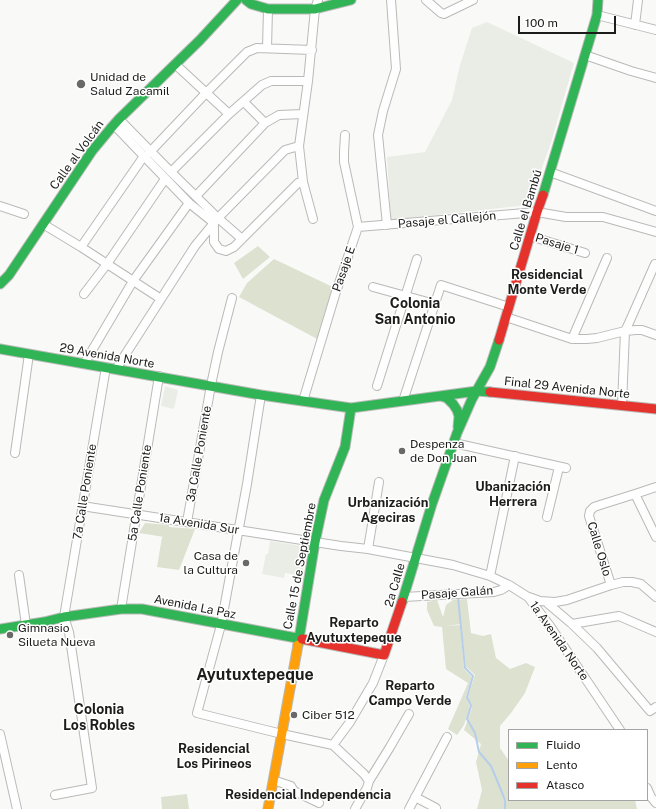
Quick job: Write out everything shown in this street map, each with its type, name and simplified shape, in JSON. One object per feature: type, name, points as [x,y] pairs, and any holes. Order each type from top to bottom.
[{"type":"street","name":"Calle al Volcán","points":[[0,284],[9,275],[92,151],[116,122],[200,40],[237,0]]},
{"type":"street","points":[[246,0],[251,4],[268,9],[351,0]]},
{"type":"street","points":[[387,225],[378,135],[383,111],[396,69],[391,0]]},
{"type":"street","points":[[426,0],[444,14],[473,0]]},
{"type":"street","name":"Calle el Bambú","points":[[415,558],[457,433],[476,391],[490,366],[597,15],[598,0]]},
{"type":"street","points":[[635,25],[638,0]]},
{"type":"street","points":[[313,219],[303,182],[299,146],[312,50],[316,5]]},
{"type":"street","points":[[267,48],[268,9]]},
{"type":"street","points":[[597,15],[656,30]]},
{"type":"street","points":[[81,247],[147,154],[247,52],[257,48],[312,50]]},
{"type":"street","points":[[585,55],[656,78]]},
{"type":"street","points":[[175,64],[229,114]]},
{"type":"street","points":[[171,172],[229,114],[262,85],[271,81],[308,81]]},
{"type":"street","points":[[244,102],[265,123]]},
{"type":"street","points":[[196,196],[265,123],[279,115],[303,114]]},
{"type":"street","points":[[116,122],[147,154],[171,172],[196,196],[216,220],[214,242],[219,249],[226,252],[234,247],[298,183],[303,182]]},
{"type":"street","points":[[345,135],[344,162],[358,227]]},
{"type":"street","points":[[116,369],[195,246],[216,220],[285,150],[299,146]]},
{"type":"street","points":[[147,154],[165,179],[189,203],[242,239]]},
{"type":"street","points":[[550,172],[656,211]]},
{"type":"street","points":[[84,294],[107,264],[165,179]]},
{"type":"street","points":[[84,364],[133,280],[189,203]]},
{"type":"street","points":[[0,206],[24,214]]},
{"type":"street","name":"Pasaje el Callejón","points":[[358,227],[537,212],[566,217],[603,217],[656,232]]},
{"type":"street","points":[[43,224],[161,299]]},
{"type":"street","name":"Pasaje E","points":[[303,401],[335,295],[358,227]]},
{"type":"street","name":"Pasaje 1","points":[[530,236],[585,253]]},
{"type":"street","points":[[572,339],[607,258]]},
{"type":"street","points":[[377,386],[417,259]]},
{"type":"street","points":[[622,405],[625,331],[655,264]]},
{"type":"street","points":[[403,401],[441,285],[509,307]]},
{"type":"street","points":[[373,287],[435,304]]},
{"type":"street","name":"3a Calle Poniente","points":[[187,522],[211,386],[232,298]]},
{"type":"street","points":[[506,316],[572,339],[592,339],[625,331],[642,330],[656,335]]},
{"type":"street","name":"29 Avenida Norte","points":[[0,349],[261,395],[351,408]]},
{"type":"street","points":[[15,453],[29,354]]},
{"type":"street","name":"7a Calle Poniente","points":[[64,617],[106,368]]},
{"type":"street","name":"5a Calle Poniente","points":[[121,609],[159,376]]},
{"type":"street","name":"Final 29 Avenida Norte","points":[[351,408],[476,391],[656,409]]},
{"type":"street","points":[[261,395],[239,530],[221,624],[197,713],[332,745],[364,774],[369,781]]},
{"type":"street","points":[[441,396],[446,398],[458,410],[459,416],[457,433]]},
{"type":"street","name":"Calle 15 de Septiembre","points":[[268,809],[315,542],[324,500],[345,447],[351,408]]},
{"type":"street","points":[[454,443],[562,467],[547,517]]},
{"type":"street","points":[[490,576],[515,456]]},
{"type":"street","points":[[368,549],[379,482]]},
{"type":"street","name":"Calle Oslo","points":[[611,585],[589,516],[590,511],[600,505],[656,487]]},
{"type":"street","points":[[635,494],[656,537]]},
{"type":"street","name":"1a Avenida Sur","points":[[82,506],[315,542]]},
{"type":"street","name":"1a Avenida Norte","points":[[315,542],[368,549],[452,565],[490,576],[509,585],[528,597],[550,626],[619,729]]},
{"type":"street","name":"2a Calle","points":[[332,745],[350,722],[373,683],[383,660],[415,558]]},
{"type":"street","points":[[19,574],[26,625]]},
{"type":"street","points":[[528,597],[546,602],[567,600],[623,582],[637,583],[646,587],[656,597]]},
{"type":"street","name":"Pasaje Galán","points":[[404,597],[494,592],[509,585]]},
{"type":"street","points":[[546,602],[597,648],[650,711],[656,707]]},
{"type":"street","name":"Avenida La Paz","points":[[0,629],[44,622],[64,617],[121,609],[136,609],[384,654]]},
{"type":"street","points":[[572,624],[619,616],[656,632]]},
{"type":"street","points":[[55,794],[92,788],[69,632],[64,617]]},
{"type":"street","points":[[359,808],[369,781],[409,714]]},
{"type":"street","points":[[0,734],[17,809]]},
{"type":"street","points":[[408,809],[447,737]]},
{"type":"street","points":[[273,780],[291,786],[294,791],[319,802]]},
{"type":"street","points":[[648,790],[656,803]]},
{"type":"street","points":[[415,797],[436,808]]},
{"type":"shaded area","points":[[487,22],[574,63],[550,146],[528,205],[391,220],[387,157],[425,152],[452,100],[460,65],[472,28]]},
{"type":"shaded area","points":[[165,386],[178,390],[174,409],[161,406]]},
{"type":"shaded area","points":[[270,541],[302,546],[305,548],[306,552],[302,576],[285,573],[284,578],[262,574]]},
{"type":"green space","points":[[258,246],[270,257],[243,279],[234,263]]},
{"type":"green space","points":[[274,259],[337,289],[319,340],[239,297],[247,283]]},
{"type":"green space","points":[[145,523],[195,529],[179,570],[157,567],[162,537],[164,537],[139,533]]},
{"type":"green space","points":[[467,599],[471,633],[483,636],[491,634],[496,658],[510,669],[526,663],[535,667],[525,693],[500,726],[500,748],[508,760],[508,801],[635,801],[637,809],[477,809],[482,790],[476,762],[481,744],[464,730],[472,708],[468,696],[475,675],[466,667],[461,624],[446,626],[460,625],[464,669],[472,677],[466,696],[470,708],[464,725],[457,735],[448,729],[468,683],[446,669],[442,627],[434,626],[427,610],[427,602],[437,600],[443,617],[446,605],[453,600]]},
{"type":"green space","points":[[187,794],[189,809],[162,809],[161,797]]},
{"type":"waterway","points":[[458,597],[465,668],[473,676],[467,697],[471,706],[467,719],[475,733],[479,752],[491,766],[505,800],[505,809]]},
{"type":"traffic: fast","points":[[0,284],[9,275],[92,151],[111,128],[200,40],[237,0]]},
{"type":"traffic: fast","points":[[246,0],[251,4],[268,9],[315,9],[351,0]]},
{"type":"traffic: fast","points":[[543,195],[597,15],[598,0]]},
{"type":"traffic: fast","points":[[402,602],[432,504],[457,433],[472,399],[490,367],[499,340]]},
{"type":"traffic: fast","points":[[0,349],[261,395],[351,408],[477,391],[490,392]]},
{"type":"traffic: fast","points":[[441,396],[447,398],[457,410],[459,416],[458,427]]},
{"type":"traffic: fast","points":[[298,645],[315,542],[324,500],[345,447],[351,408]]},
{"type":"traffic: fast","points":[[0,629],[44,622],[64,617],[121,609],[142,609],[302,639]]},
{"type":"traffic: slow","points":[[268,809],[298,645]]},
{"type":"traffic: jam","points":[[499,340],[543,195]]},
{"type":"traffic: jam","points":[[490,392],[656,409]]},
{"type":"traffic: jam","points":[[302,639],[384,655],[402,602]]},
{"type":"place","name":"Unidad de Salud Zacamil","points":[[81,84]]},
{"type":"place","name":"Despenza de Don Juan","points":[[402,451]]},
{"type":"place","name":"Casa de la Cultura","points":[[246,563]]},
{"type":"place","name":"Gimnasio Silueta Nueva","points":[[10,635]]},
{"type":"place","name":"Ciber 512","points":[[294,715]]},
{"type":"district","name":"Residencial Monte Verde","points":[[547,282]]},
{"type":"district","name":"Colonia San Antonio","points":[[415,312]]},
{"type":"district","name":"Ubanización Herrera","points":[[513,494]]},
{"type":"district","name":"Urbanización Ageciras","points":[[388,510]]},
{"type":"district","name":"Reparto Ayutuxtepeque","points":[[354,630]]},
{"type":"district","name":"Ayutuxtepeque","points":[[255,675]]},
{"type":"district","name":"Reparto Campo Verde","points":[[410,694]]},
{"type":"district","name":"Colonia Los Robles","points":[[99,718]]},
{"type":"district","name":"Residencial Los Pirineos","points":[[214,756]]},
{"type":"district","name":"Residencial Independencia","points":[[308,795]]}]
